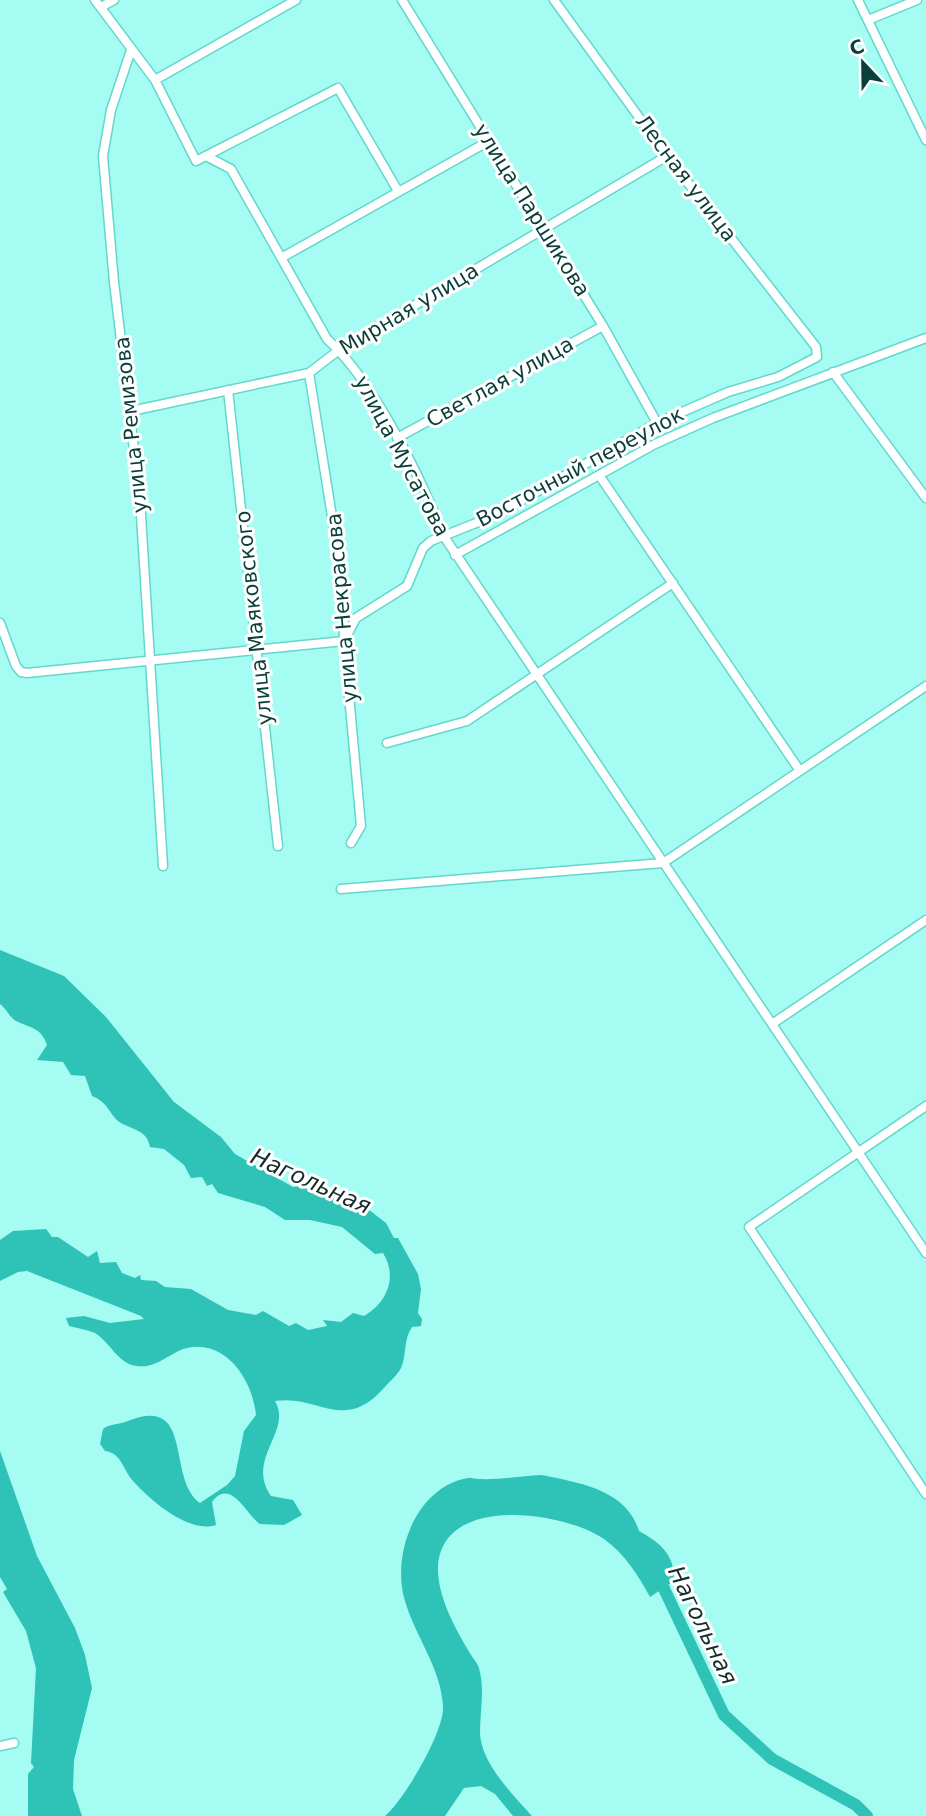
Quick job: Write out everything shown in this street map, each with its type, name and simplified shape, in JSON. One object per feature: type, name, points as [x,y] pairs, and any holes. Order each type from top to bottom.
[{"type":"street","points":[[114,0],[98,4],[155,80],[296,0]]},
{"type":"street","name":"улица Паршикова","points":[[402,0],[545,229],[657,423]]},
{"type":"street","name":"Лесная улица","points":[[554,0],[667,156],[819,354]]},
{"type":"street","points":[[858,0],[926,139]]},
{"type":"street","points":[[868,20],[917,0]]},
{"type":"street","name":"улица Ремизова","points":[[131,50],[111,110],[103,156],[114,282],[131,411],[163,866]]},
{"type":"street","name":"улица Мусатова","points":[[155,80],[196,161],[206,156],[231,169],[327,339],[349,359],[397,438],[443,535],[926,1253]]},
{"type":"street","points":[[206,156],[338,88],[398,191]]},
{"type":"street","points":[[281,258],[489,141]]},
{"type":"street","name":"Мирная улица","points":[[131,411],[309,373],[339,350],[667,156]]},
{"type":"street","name":"Светлая улица","points":[[397,438],[603,326]]},
{"type":"street","name":"Восточный переулок","points":[[456,555],[655,444],[713,418],[926,338]]},
{"type":"street","name":"Восточный переулок","points":[[344,641],[356,618],[407,586],[423,548],[443,535],[496,515],[657,423],[728,392],[778,377],[819,354]]},
{"type":"street","points":[[833,372],[926,498]]},
{"type":"street","name":"улица Некрасова","points":[[309,373],[343,584],[344,641],[361,826],[351,843]]},
{"type":"street","name":"улица Маяковского","points":[[228,390],[259,650],[278,846]]},
{"type":"street","points":[[599,475],[800,771]]},
{"type":"street","points":[[387,743],[467,721],[673,583]]},
{"type":"street","points":[[0,623],[21,672],[344,641]]},
{"type":"street","points":[[341,889],[663,863],[926,686]]},
{"type":"street","points":[[772,1024],[926,920]]},
{"type":"street","points":[[926,1106],[749,1227],[926,1494]]},
{"type":"street","points":[[0,1746],[14,1744]]},
{"type":"water","points":[[0,950],[64,976],[106,1017],[174,1102],[221,1137],[235,1154],[293,1187],[308,1185],[314,1191],[368,1209],[386,1223],[394,1238],[398,1238],[418,1274],[421,1289],[418,1313],[422,1319],[421,1326],[412,1327],[409,1332],[399,1371],[369,1402],[343,1410],[290,1400],[275,1401],[279,1412],[278,1423],[263,1470],[264,1483],[271,1496],[293,1500],[302,1515],[284,1525],[260,1524],[238,1500],[226,1494],[219,1495],[212,1502],[216,1525],[194,1525],[182,1520],[149,1497],[133,1481],[119,1458],[105,1451],[100,1444],[103,1429],[109,1426],[149,1416],[163,1419],[171,1429],[190,1491],[200,1503],[227,1485],[235,1476],[244,1431],[256,1415],[250,1389],[235,1366],[214,1350],[201,1347],[181,1350],[151,1365],[130,1364],[95,1333],[69,1326],[66,1318],[84,1316],[110,1323],[144,1319],[141,1316],[27,1271],[18,1272],[0,1281],[0,1240],[13,1231],[46,1229],[52,1237],[58,1237],[88,1257],[97,1251],[100,1263],[116,1262],[122,1273],[135,1278],[140,1275],[141,1280],[156,1281],[165,1287],[191,1289],[228,1310],[256,1315],[263,1311],[289,1326],[296,1323],[308,1330],[327,1326],[323,1320],[341,1322],[353,1313],[364,1316],[379,1304],[390,1280],[390,1271],[383,1253],[375,1254],[342,1227],[310,1220],[285,1220],[265,1207],[218,1193],[212,1184],[207,1186],[202,1177],[191,1178],[184,1165],[164,1149],[150,1147],[143,1134],[121,1123],[102,1102],[92,1096],[85,1076],[71,1075],[63,1062],[37,1060],[47,1045],[45,1039],[34,1029],[14,1020],[0,1004]]},
{"type":"water","points":[[0,1451],[37,1556],[75,1628],[85,1655],[92,1688],[74,1760],[73,1789],[82,1816],[28,1816],[28,1774],[34,1767],[31,1763],[36,1668],[26,1631],[3,1592],[7,1589],[0,1577]]},
{"type":"water","points":[[542,1475],[600,1490],[624,1506],[639,1531],[660,1545],[669,1556],[674,1581],[650,1597],[630,1565],[612,1545],[586,1529],[562,1522],[536,1516],[508,1515],[482,1518],[461,1527],[445,1543],[438,1566],[440,1588],[452,1621],[479,1668],[482,1692],[480,1732],[485,1755],[499,1777],[532,1816],[513,1816],[495,1794],[481,1786],[464,1788],[445,1816],[385,1816],[402,1796],[431,1748],[443,1706],[438,1678],[405,1601],[401,1564],[411,1526],[434,1495],[450,1484],[469,1478]]},
{"type":"waterway","name":"Нагольная","points":[[657,1574],[724,1715],[772,1759],[856,1805],[867,1816]]}]
